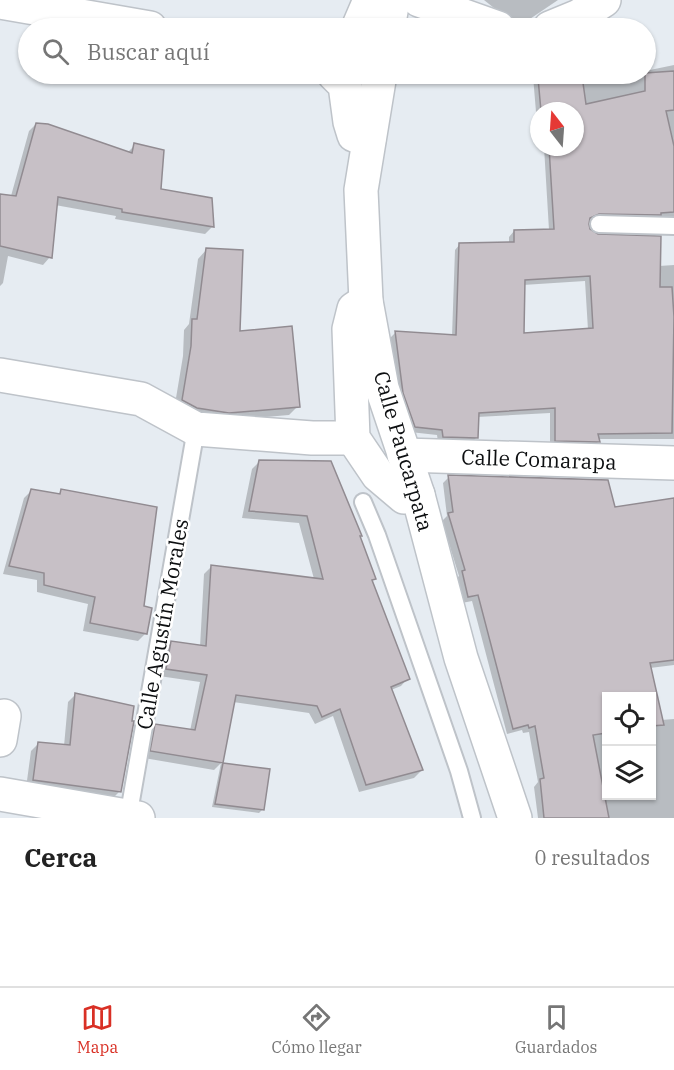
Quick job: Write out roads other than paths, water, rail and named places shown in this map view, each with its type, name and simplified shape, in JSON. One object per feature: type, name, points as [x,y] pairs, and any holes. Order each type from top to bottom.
[{"type":"street","points":[[362,18],[370,0]]},
{"type":"street","points":[[390,18],[393,0]]},
{"type":"street","points":[[419,0],[470,18]]},
{"type":"street","points":[[574,18],[604,0]]},
{"type":"street","points":[[0,2],[92,18]]},
{"type":"street","points":[[344,84],[354,135],[369,139]]},
{"type":"street","name":"Calle Paucarpata","points":[[378,84],[361,190],[366,301],[382,388],[418,495],[461,658],[515,818]]},
{"type":"street","points":[[366,301],[354,309],[349,329],[353,438],[378,475],[404,496],[418,495]]},
{"type":"street","points":[[0,375],[141,399],[196,429],[312,438],[353,438]]},
{"type":"street","name":"Calle Comarapa","points":[[404,455],[674,463]]},
{"type":"street","points":[[0,794],[131,817]]},
{"type":"lane","points":[[599,224],[674,226]]},
{"type":"lane","name":"Calle Agustín Morales","points":[[131,817],[196,429]]},
{"type":"lane","points":[[363,502],[377,535],[451,748],[472,818]]}]
